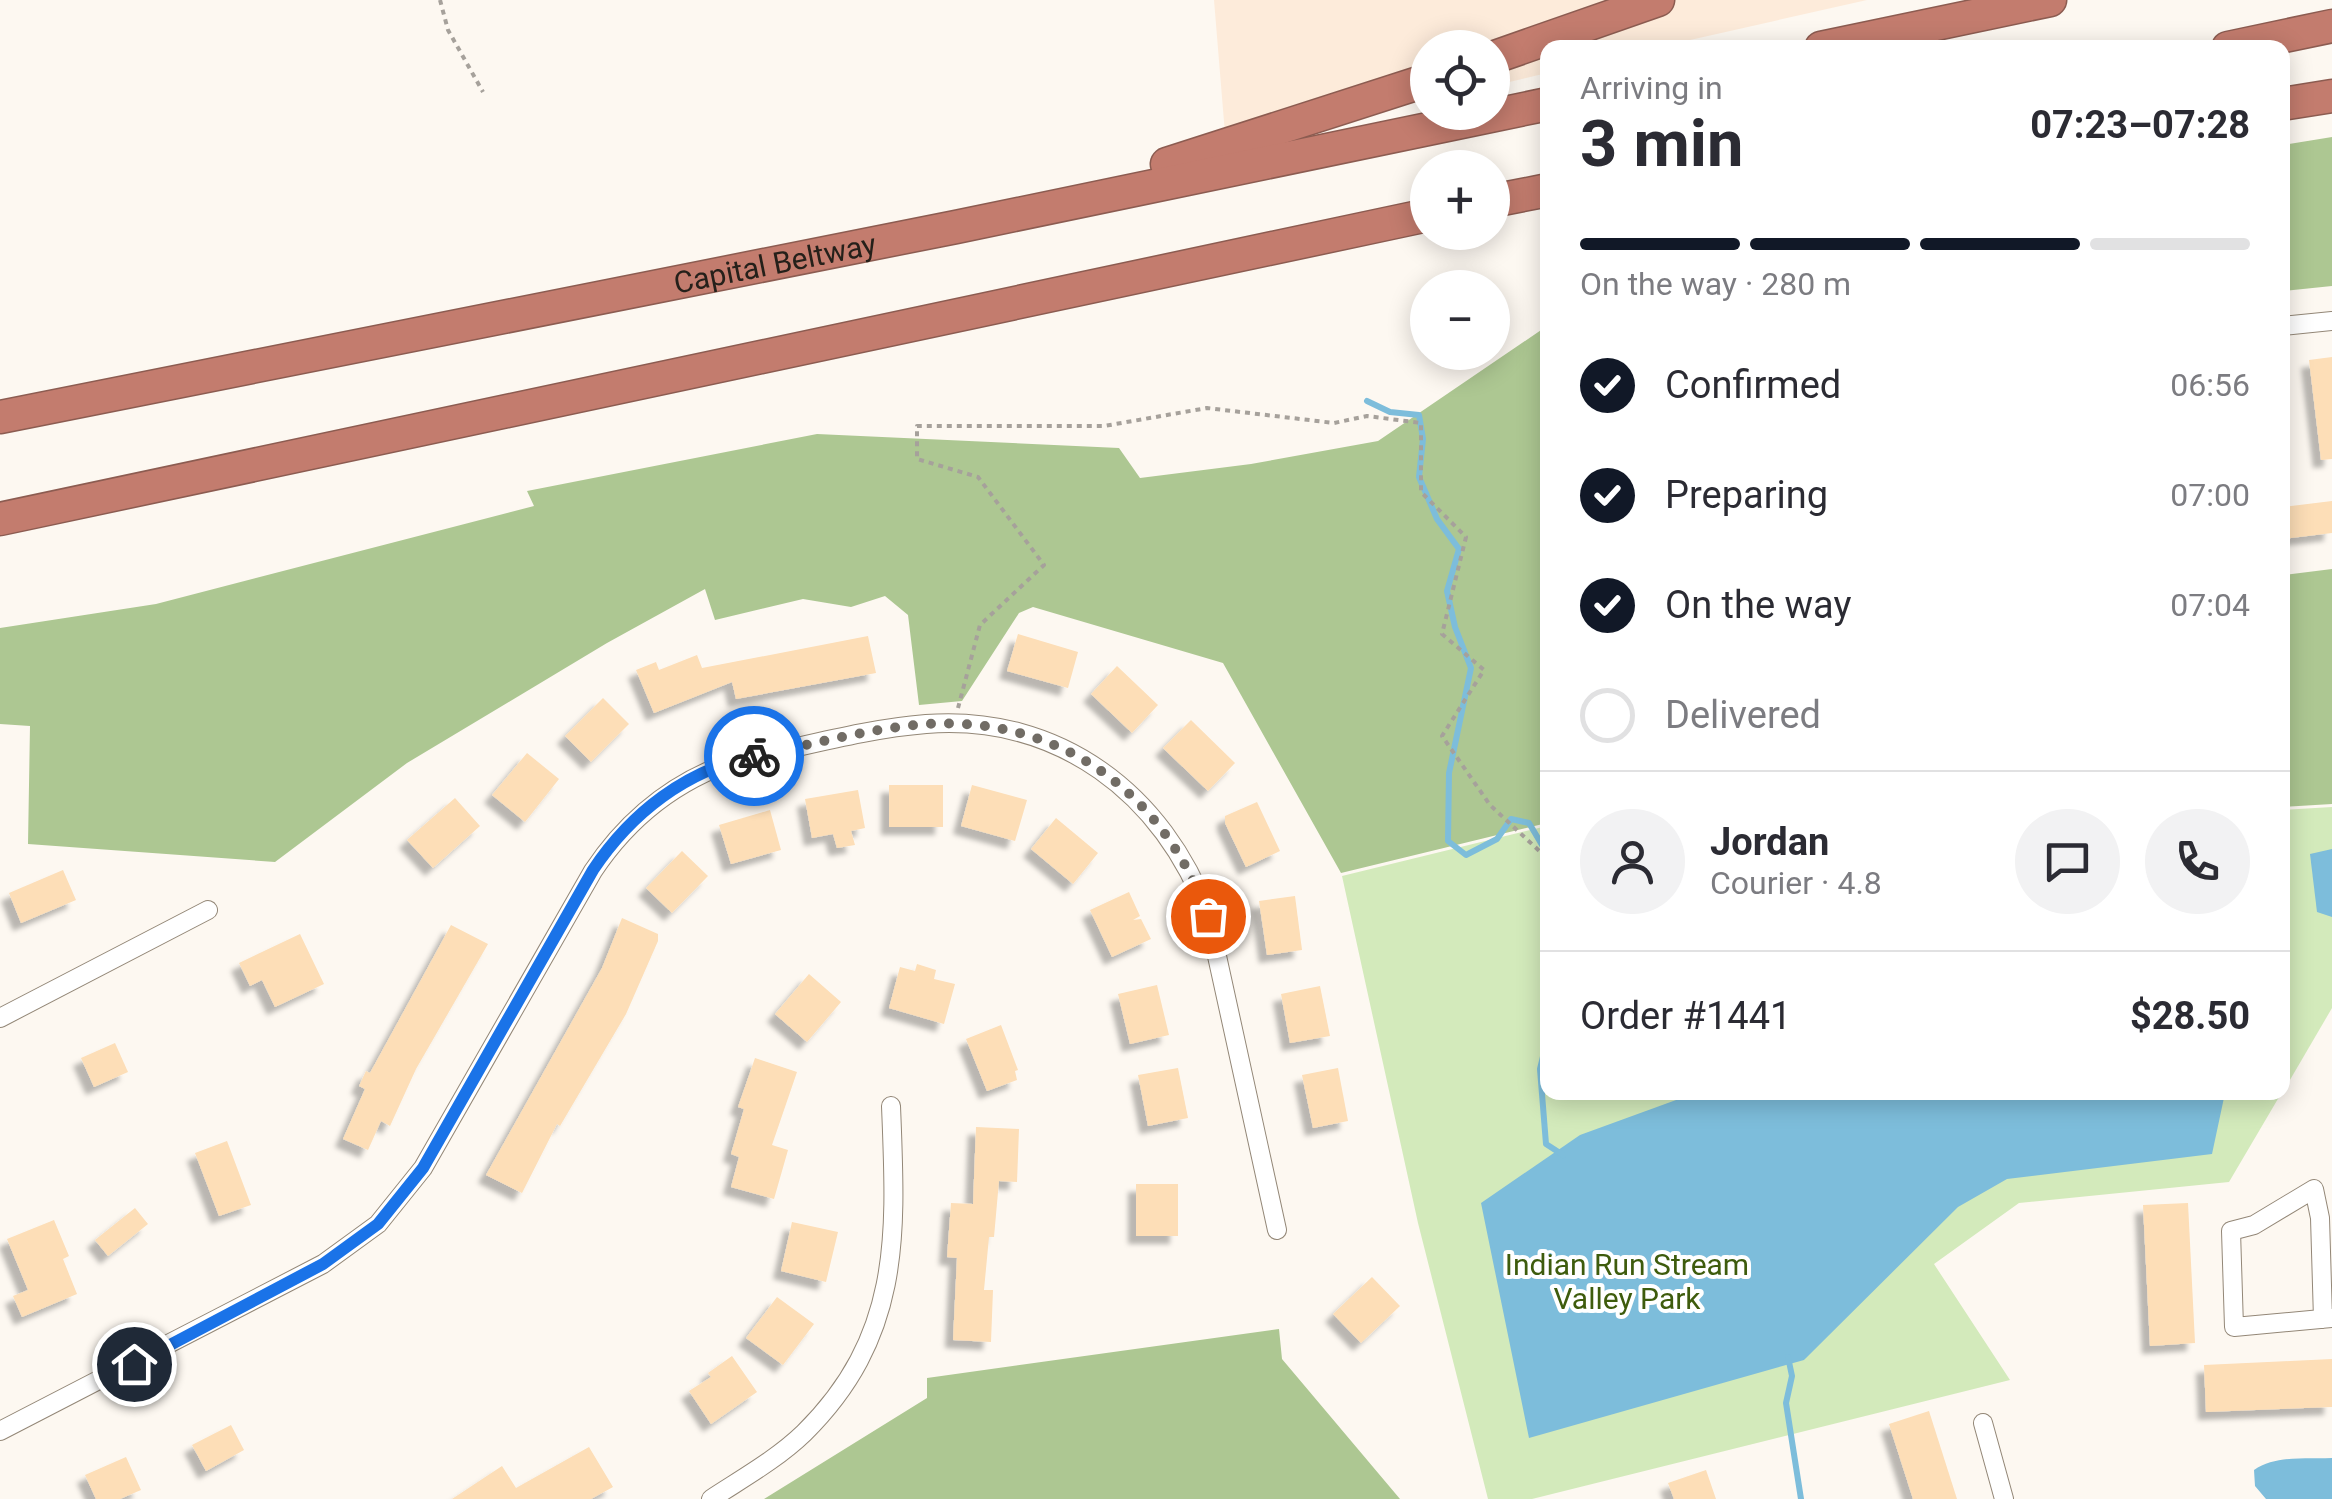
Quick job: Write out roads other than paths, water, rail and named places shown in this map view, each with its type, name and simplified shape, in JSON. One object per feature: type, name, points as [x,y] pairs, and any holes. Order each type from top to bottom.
[{"type":"highway","points":[[1544,40],[1658,0]]},
{"type":"highway","points":[[1859,40],[2050,0]]},
{"type":"highway","points":[[2266,40],[2332,26]]},
{"type":"highway","points":[[1510,52],[1540,41]]},
{"type":"highway","points":[[956,227],[1410,86]]},
{"type":"highway","points":[[2290,103],[2332,96]]},
{"type":"highway","name":"Capital Beltway","points":[[0,417],[956,227],[1540,106]]},
{"type":"highway","points":[[1510,197],[1540,192]]},
{"type":"highway","points":[[1510,216],[1540,212]]},
{"type":"highway","points":[[0,519],[1410,219]]},
{"type":"highway","points":[[1290,244],[1410,228]]},
{"type":"street","points":[[2290,325],[2332,322]]},
{"type":"street","points":[[0,1431],[323,1264],[378,1224],[423,1168],[603,855],[643,811],[711,768],[896,728],[954,723],[1019,732],[1083,759],[1136,798],[1178,849],[1208,916],[1278,1230]]},
{"type":"street","points":[[0,1018],[208,910]]},
{"type":"street","points":[[711,1499],[803,1434],[844,1386],[871,1334],[882,1305],[894,1245],[891,1106]]},
{"type":"street","points":[[2314,1189],[2320,1218],[2327,1319],[2234,1327],[2230,1231],[2254,1225],[2314,1189]]},
{"type":"street","points":[[1982,1423],[2004,1499]]},
{"type":"water","points":[[2332,849],[2332,917],[2317,912],[2310,854]]},
{"type":"water","points":[[1676,1100],[2224,1100],[2212,1154],[2007,1179],[1958,1207],[1804,1360],[1529,1438],[1481,1203],[1580,1135]]},
{"type":"water","points":[[2332,1458],[2332,1499],[2266,1499],[2255,1486],[2254,1470],[2263,1465],[2292,1459]]},
{"type":"waterway","points":[[1367,401],[1390,412],[1419,415],[1423,439],[1419,477],[1437,519],[1459,549],[1447,591],[1455,627],[1471,668],[1449,773],[1448,841],[1466,855],[1497,839],[1511,819],[1529,823],[1540,842]]},
{"type":"waterway","points":[[1542,1100],[1546,1144],[1563,1155]]},
{"type":"waterway","points":[[1788,1357],[1792,1376],[1786,1403],[1801,1499]]},
{"type":"park label","name":"Indian Run Stream Valley Park","points":[[1627,1281]]}]
